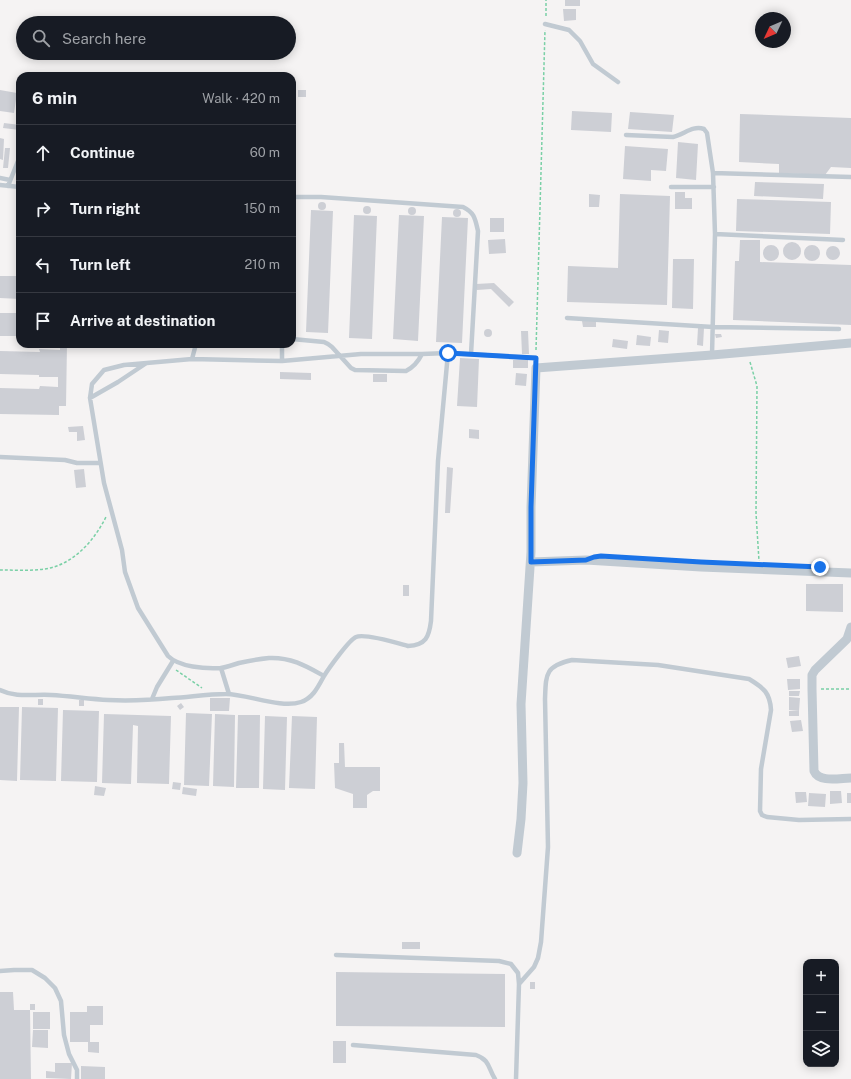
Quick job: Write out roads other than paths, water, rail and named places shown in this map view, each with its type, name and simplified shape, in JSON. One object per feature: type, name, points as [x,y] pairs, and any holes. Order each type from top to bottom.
[{"type":"street","points":[[517,853],[523,783],[521,704],[531,562],[531,507],[536,368],[851,343]]},
{"type":"street","points":[[531,562],[586,560],[601,556],[641,561],[851,573]]},
{"type":"street","points":[[819,570],[851,567]]},
{"type":"street","points":[[851,627],[847,639],[815,670],[812,675],[815,775],[824,779],[851,778]]},
{"type":"lane","points":[[546,24],[572,32],[580,41],[593,64],[618,82]]},
{"type":"lane","points":[[626,135],[673,137],[679,136],[696,128],[704,129],[707,133],[714,187],[715,234],[712,355]]},
{"type":"lane","points":[[8,186],[16,166]]},
{"type":"lane","points":[[713,172],[851,177]]},
{"type":"lane","points":[[0,178],[10,180]]},
{"type":"lane","points":[[0,185],[16,187]]},
{"type":"lane","points":[[671,187],[714,187]]},
{"type":"lane","points":[[296,197],[321,197],[463,207],[471,211],[475,218],[478,231],[470,354]]},
{"type":"lane","points":[[715,234],[843,240]]},
{"type":"lane","points":[[567,318],[713,328],[839,330]]},
{"type":"lane","points":[[296,339],[324,342],[332,347],[351,368],[355,370],[402,372],[412,369],[422,354]]},
{"type":"lane","points":[[192,359],[195,348]]},
{"type":"lane","points":[[282,348],[282,361]]},
{"type":"lane","points":[[0,690],[9,694],[21,696],[50,695],[109,700],[229,694],[294,704],[308,699],[313,694],[346,645],[357,636],[364,636],[408,646],[420,644],[425,640],[429,633],[431,621],[438,461],[448,353]]},
{"type":"lane","points":[[172,664],[138,608],[125,572],[122,550],[100,463],[90,398],[92,384],[104,370],[124,365],[192,359],[282,361],[361,354],[448,353],[536,358]]},
{"type":"lane","points":[[90,398],[118,382],[146,363]]},
{"type":"lane","points":[[0,457],[100,463]]},
{"type":"lane","points":[[172,664],[221,668],[248,661],[270,658],[283,659],[297,661],[324,676]]},
{"type":"lane","points":[[519,984],[534,967],[538,958],[541,942],[548,847],[545,699],[546,678],[551,669],[560,663],[572,660],[658,665],[749,679],[759,685],[766,692],[770,701],[771,710],[761,770],[760,811],[762,815],[767,817],[799,820],[851,819]]},
{"type":"lane","points":[[152,699],[172,664]]},
{"type":"lane","points":[[221,668],[229,694]]},
{"type":"lane","points":[[336,955],[499,961],[511,964],[518,973],[519,984],[516,1079]]},
{"type":"lane","points":[[0,971],[32,970],[45,978],[55,988],[61,1001],[64,1036],[69,1054],[76,1070],[77,1079]]},
{"type":"lane","points":[[353,1045],[476,1055],[482,1057],[487,1062],[495,1079]]}]
